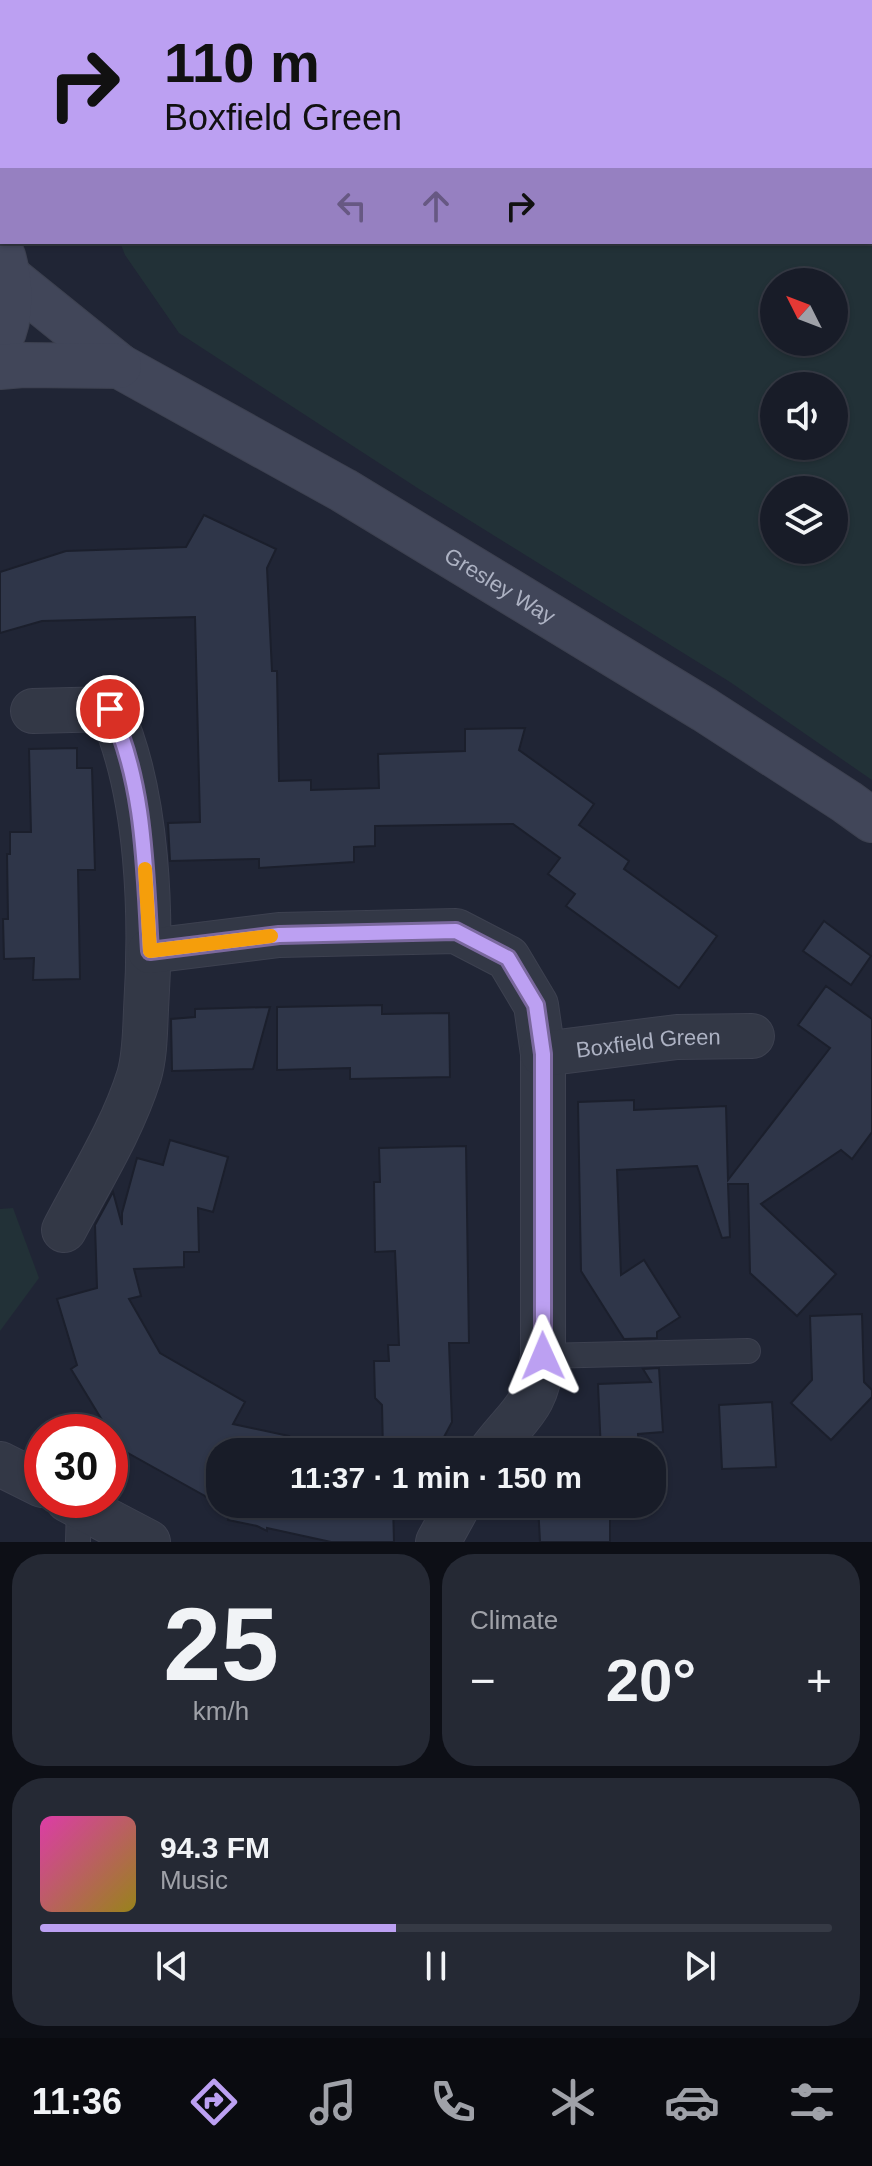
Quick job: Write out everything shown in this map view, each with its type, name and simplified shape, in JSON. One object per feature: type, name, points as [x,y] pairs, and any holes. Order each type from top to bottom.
[{"type":"street","points":[[0,341],[6,329],[3,257]]},
{"type":"street","name":"Gresley Way","points":[[3,257],[119,366],[343,490],[705,710],[872,820]]},
{"type":"street","name":"Gresley Way","points":[[0,367],[119,366]]},
{"type":"street","points":[[33,711],[110,709],[124,740],[142,835],[150,951],[140,1074],[126,1109],[64,1230]]},
{"type":"street","name":"Boxfield Green","points":[[150,951],[279,935],[456,931],[508,958],[536,1005],[543,1054],[543,1356],[540,1383],[531,1403],[502,1438]]},
{"type":"street","name":"Boxfield Green","points":[[543,1054],[677,1037],[752,1036]]},
{"type":"street","points":[[0,1464],[24,1480]]},
{"type":"street","points":[[91,1518],[148,1542]]},
{"type":"street","points":[[438,1542],[451,1518]]},
{"type":"lane","points":[[543,1356],[748,1351]]},
{"type":"shaded area","points":[[121,244],[872,244],[872,780],[730,682],[419,489],[179,333],[125,255]]},
{"type":"shaded area","points":[[13,1208],[39,1278],[0,1331],[0,1209]]},
{"type":"building","points":[[204,515],[276,549],[267,568],[272,671],[277,671],[279,781],[311,780],[311,790],[379,788],[378,754],[465,751],[465,729],[525,728],[519,750],[594,804],[579,825],[629,861],[624,869],[717,936],[679,988],[566,906],[575,894],[548,874],[560,858],[513,824],[375,826],[375,846],[354,847],[354,862],[259,868],[259,859],[170,861],[168,823],[200,822],[195,617],[42,621],[0,633],[0,572],[66,551],[186,547]]},
{"type":"building","points":[[77,748],[77,768],[92,768],[95,870],[78,870],[80,979],[33,980],[34,958],[4,959],[3,919],[8,919],[7,854],[10,854],[10,832],[31,832],[29,749]]},
{"type":"building","points":[[824,921],[871,956],[851,985],[803,951]]},
{"type":"building","points":[[826,986],[872,1019],[872,1132],[852,1159],[841,1150],[761,1204],[836,1274],[797,1316],[750,1273],[748,1184],[728,1184],[730,1237],[722,1238],[697,1166],[617,1170],[621,1275],[644,1260],[680,1317],[657,1332],[657,1338],[624,1339],[581,1271],[578,1102],[634,1100],[634,1110],[726,1106],[728,1180],[830,1048],[798,1025]]},
{"type":"building","points":[[382,1005],[382,1014],[449,1013],[450,1077],[350,1079],[350,1068],[277,1070],[277,1007]]},
{"type":"building","points":[[270,1007],[253,1069],[172,1071],[171,1019],[195,1017],[195,1009]]},
{"type":"building","points":[[170,1140],[228,1157],[213,1212],[198,1208],[199,1252],[184,1252],[184,1267],[134,1269],[141,1296],[129,1299],[160,1353],[245,1402],[233,1424],[289,1436],[206,1438],[206,1497],[128,1453],[128,1414],[98,1414],[71,1369],[77,1365],[57,1299],[97,1288],[95,1225],[113,1192],[122,1225],[122,1213],[137,1158],[163,1165]]},
{"type":"building","points":[[466,1146],[469,1343],[449,1343],[452,1422],[443,1438],[383,1438],[382,1405],[375,1398],[374,1361],[389,1361],[388,1345],[399,1345],[395,1251],[375,1252],[374,1182],[380,1182],[379,1148]]},
{"type":"building","points":[[862,1314],[864,1382],[872,1390],[872,1397],[831,1440],[791,1403],[812,1380],[810,1316]]},
{"type":"building","points":[[659,1368],[663,1432],[638,1434],[638,1438],[600,1438],[598,1384],[651,1382],[643,1369]]},
{"type":"building","points":[[772,1402],[776,1467],[722,1469],[719,1405]]},
{"type":"building","points":[[393,1518],[394,1542],[331,1542],[267,1528],[267,1531],[228,1520]]},
{"type":"building","points":[[539,1518],[610,1518],[610,1542],[540,1542]]},
{"type":"slow traffic","points":[[145,869],[150,951],[271,936]]},
{"type":"route","points":[[110,709],[124,740],[142,835],[150,951],[279,935],[456,931],[508,958],[536,1005],[543,1054],[543,1356]]}]
